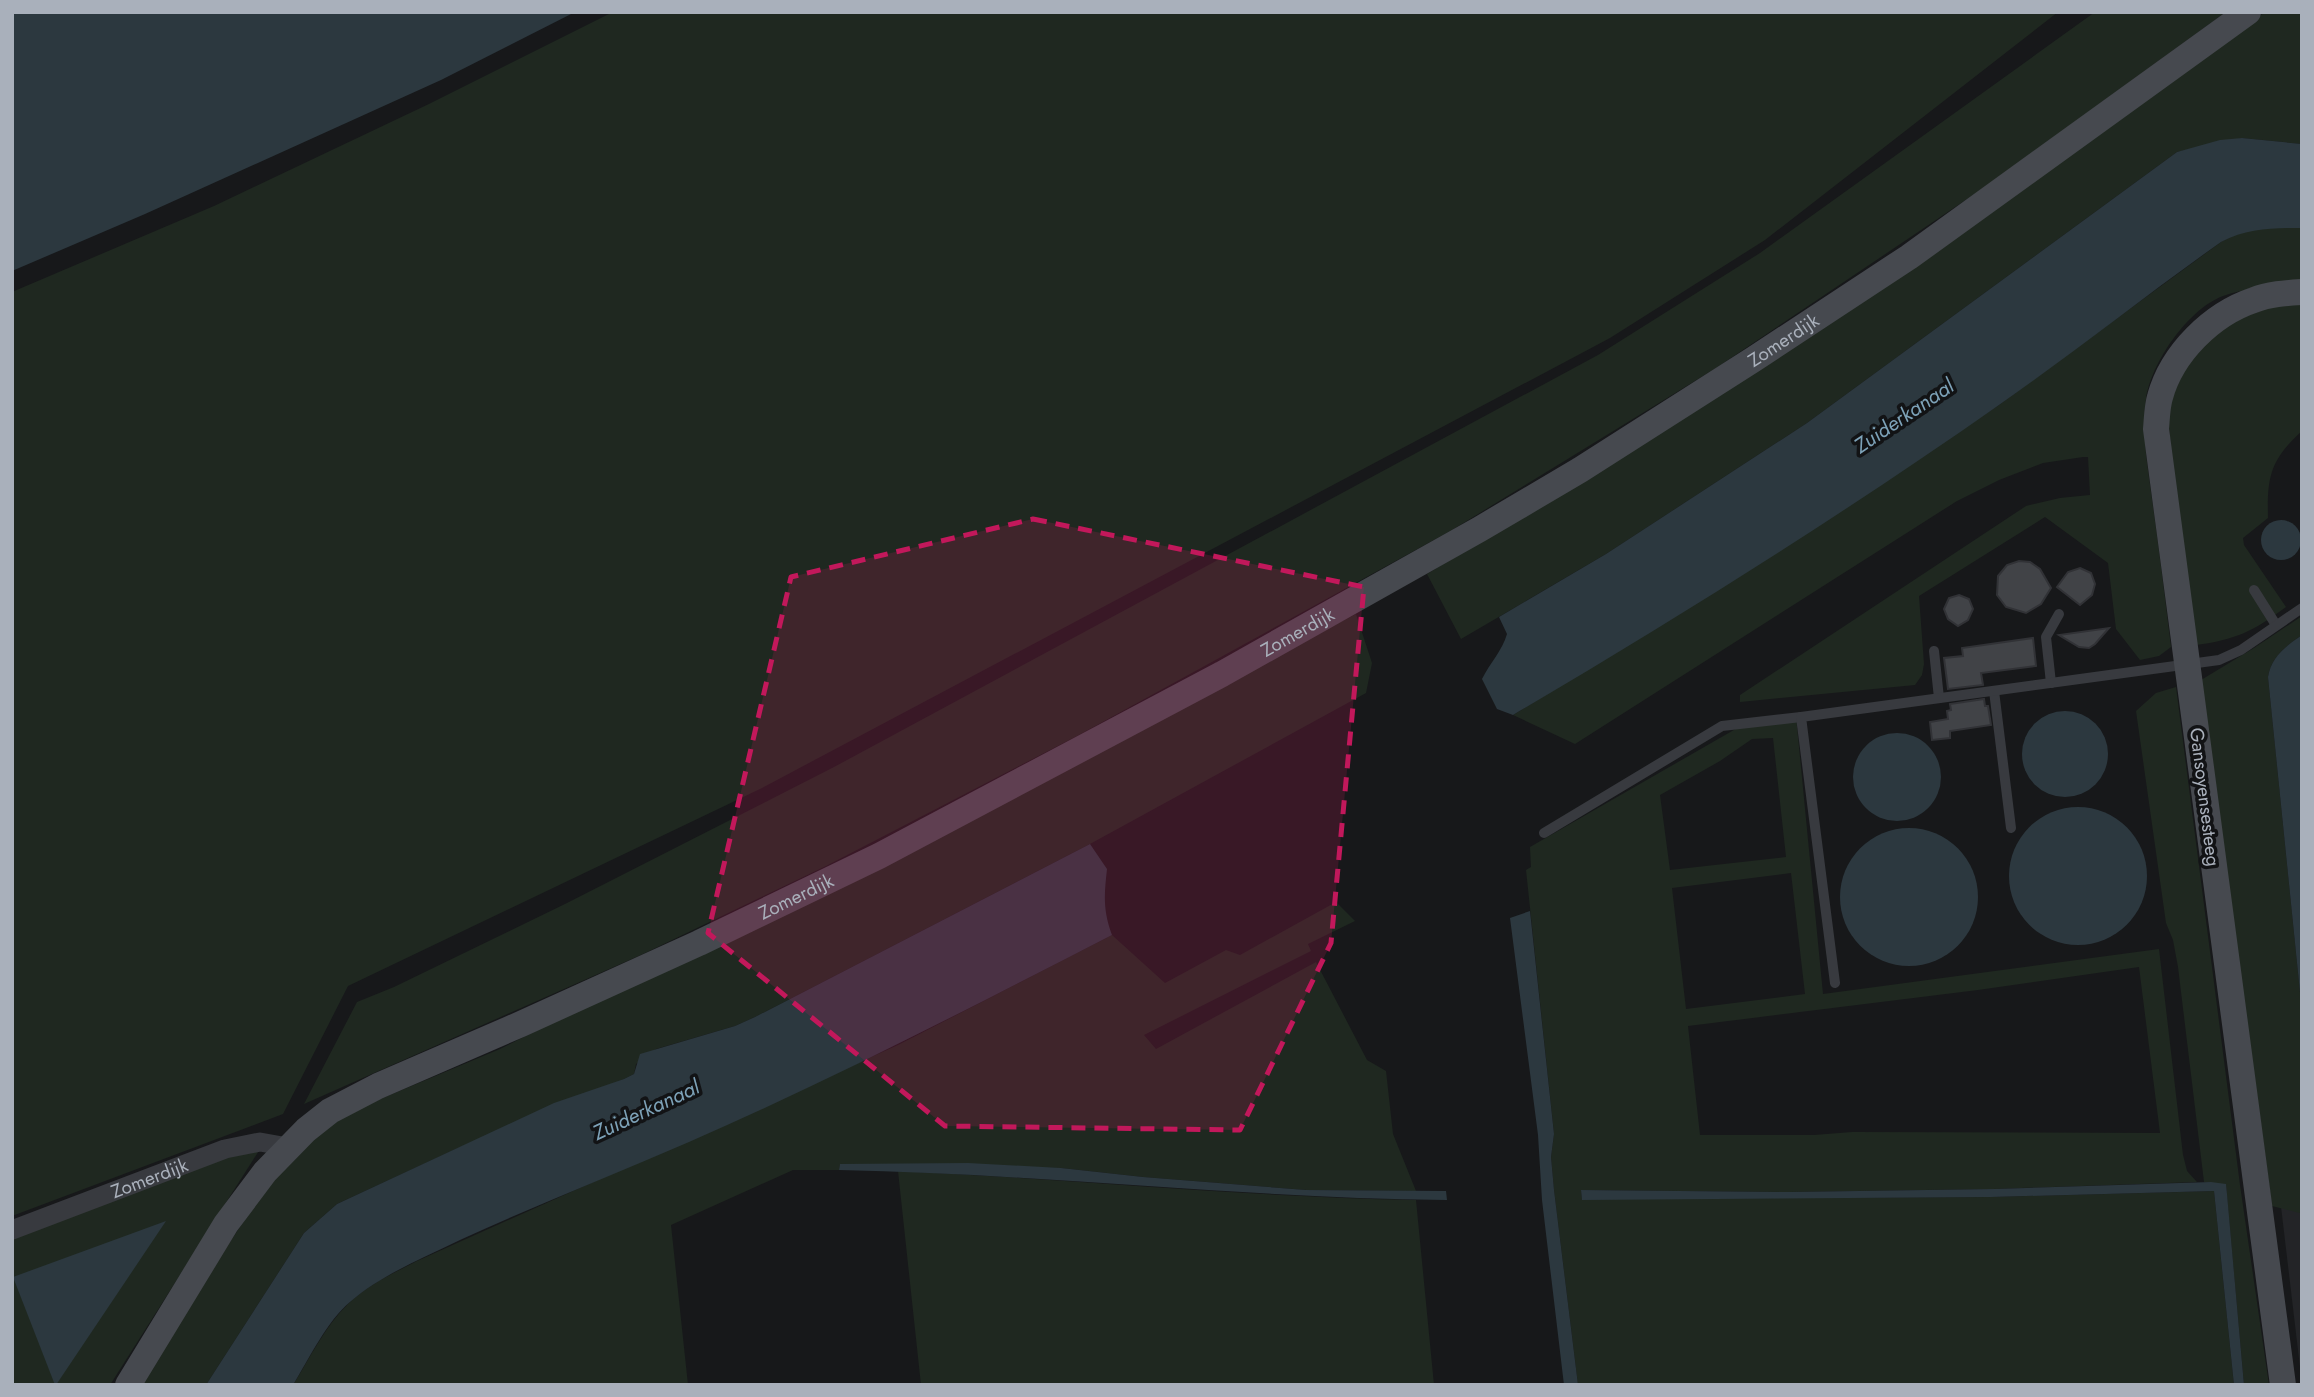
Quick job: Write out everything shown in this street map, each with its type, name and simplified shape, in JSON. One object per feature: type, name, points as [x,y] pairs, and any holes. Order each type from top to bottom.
[{"type":"street","name":"Zomerdijk","points":[[128,1385],[226,1224],[265,1172],[288,1147],[330,1111],[378,1086],[699,943],[952,818],[1222,674],[1480,529],[1580,470],[1909,257],[2248,12]]},
{"type":"street","name":"Gansoyensesteeg","points":[[2283,1385],[2156,429],[2160,397],[2173,365],[2200,334],[2228,311],[2254,299],[2302,292]]},
{"type":"street","name":"Zomerdijk","points":[[12,1230],[225,1149],[260,1142],[288,1147]]},
{"type":"lane","points":[[2253,590],[2276,625]]},
{"type":"lane","points":[[1544,832],[1722,726],[2227,658],[2302,608]]},
{"type":"lane","points":[[2051,683],[2046,637],[2059,614]]},
{"type":"lane","points":[[1934,651],[1939,698]]},
{"type":"lane","points":[[1994,691],[2011,828]]},
{"type":"lane","points":[[1801,717],[1835,983]]},
{"type":"highlighted area","points":[[1033,519],[1364,587],[1331,943],[1240,1130],[945,1126],[708,933],[791,577]]},
{"type":"shaded area","points":[[613,12],[2058,12],[1765,240],[1610,338],[760,789],[348,986],[283,1114],[12,1216],[12,292],[214,206],[431,103]]},
{"type":"shaded area","points":[[2095,12],[2226,12],[1976,193],[1716,368],[1452,530],[1077,736],[826,866],[643,954],[304,1104],[357,1002],[394,987],[567,903],[834,767],[1598,355],[1760,253]]},
{"type":"shaded area","points":[[2265,12],[2302,12],[2302,144],[2242,138],[2177,152],[1807,423],[1606,554],[1461,639],[1427,574],[1530,512],[2017,189]]},
{"type":"shaded area","points":[[2263,228],[2302,228],[2302,283],[2242,291],[2210,303],[2173,339],[2149,385],[2144,424],[2146,449],[2171,647],[2159,656],[2140,660],[2116,629],[2108,563],[2045,517],[1919,596],[1924,664],[1922,675],[1915,685],[1740,702],[1740,695],[2026,506],[2060,498],[2090,495],[2088,457],[2083,457],[2043,463],[1999,480],[1957,501],[1575,744],[1513,715],[1748,570],[1999,405],[2221,242],[2238,233]]},
{"type":"shaded area","points":[[2302,303],[2302,431],[2283,451],[2273,470],[2268,491],[2268,518],[2243,538],[2244,545],[2286,607],[2244,633],[2196,645],[2176,503],[2168,416],[2171,392],[2184,369],[2223,325],[2268,308]]},
{"type":"shaded area","points":[[1356,614],[1372,663],[1366,693],[1090,844],[755,1017],[735,1026],[656,1049],[636,1064],[634,1074],[624,1079],[456,1149],[337,1204],[304,1233],[206,1385],[136,1385],[282,1163],[342,1115],[500,1049]]},
{"type":"shaded area","points":[[2302,616],[2302,635],[2276,658],[2268,677],[2302,1012],[2300,1213],[2272,1206],[2201,680]]},
{"type":"shaded area","points":[[2176,687],[2240,1185],[2269,1385],[2244,1385],[2226,1185],[2204,1182],[2178,967],[2173,940],[2166,923],[2136,711],[2156,693]]},
{"type":"shaded area","points":[[1796,716],[1823,994],[2159,949],[2183,1155],[2187,1171],[2197,1182],[1790,1192],[1581,1190],[1582,1199],[1991,1197],[2214,1191],[2234,1385],[1578,1385],[1551,1157],[1554,1134],[1526,870],[1531,867],[1530,847],[1753,719]],"holes":[[[1773,738],[1786,857],[1670,870],[1660,795],[1720,761],[1752,739]],[[1791,873],[1805,994],[1686,1009],[1672,888]],[[2139,967],[2160,1133],[1852,1132],[1814,1135],[1700,1135],[1688,1026]]]},
{"type":"shaded area","points":[[1336,902],[1355,921],[1308,944],[1311,951],[1144,1035],[1156,1049],[1316,962],[1367,1060],[1386,1071],[1393,1134],[1416,1191],[1306,1190],[1061,1168],[840,1165],[839,1170],[793,1170],[671,1225],[688,1385],[293,1385],[325,1332],[340,1313],[364,1291],[390,1275],[898,1045],[1112,935],[1165,983],[1226,950],[1240,955]]},
{"type":"shaded area","points":[[2302,1121],[2302,1384],[2271,1122]]},
{"type":"shaded area","points":[[267,1138],[110,1385],[12,1385],[12,1232]]},
{"type":"shaded area","points":[[898,1171],[1286,1195],[1416,1200],[1434,1385],[921,1385]]},
{"type":"water","points":[[12,12],[575,12],[441,80],[12,271]]},
{"type":"water","name":"Zuiderkanaal","points":[[2242,138],[2302,144],[2302,228],[2251,231],[2221,242],[1999,405],[1820,526],[1513,715],[1497,709],[1482,679],[1507,634],[1499,617],[1606,554],[1807,423],[2177,152],[2220,140]]},
{"type":"water","points":[[2281,520],[2289,521],[2295,526],[2300,532],[2300,548],[2295,554],[2289,559],[2281,560],[2273,559],[2267,554],[2262,548],[2261,540],[2262,532],[2267,526],[2273,521]]},
{"type":"water","points":[[2302,635],[2302,1012],[2268,677],[2276,658]]},
{"type":"water","points":[[2065,711],[2081,715],[2095,724],[2104,738],[2108,754],[2104,770],[2095,784],[2081,793],[2065,797],[2049,793],[2035,784],[2026,770],[2022,754],[2026,738],[2035,724],[2049,715]]},
{"type":"water","points":[[1897,733],[1922,740],[1934,752],[1941,777],[1934,802],[1922,814],[1897,821],[1872,814],[1860,802],[1853,777],[1860,752],[1872,740]]},
{"type":"water","points":[[2078,807],[2104,812],[2127,827],[2142,850],[2147,876],[2142,902],[2127,925],[2104,940],[2078,945],[2052,940],[2029,925],[2014,902],[2009,876],[2014,850],[2029,827],[2052,812]]},
{"type":"water","points":[[1909,828],[1935,834],[1957,849],[1972,871],[1978,897],[1972,923],[1957,945],[1935,960],[1909,966],[1883,960],[1861,945],[1846,923],[1840,897],[1846,871],[1861,849],[1883,834]]},
{"type":"water","name":"Zuiderkanaal","points":[[1090,844],[1107,869],[1105,903],[1112,935],[796,1093],[689,1142],[489,1227],[389,1275],[362,1292],[342,1310],[326,1330],[293,1385],[206,1385],[304,1233],[337,1204],[554,1103],[624,1079],[634,1074],[640,1054],[735,1026],[755,1017]]},
{"type":"water","points":[[1530,911],[1554,1134],[1551,1157],[1554,1190],[1578,1385],[1564,1385],[1542,1200],[1538,1135],[1510,918]]},
{"type":"water","points":[[968,1163],[1061,1168],[1306,1190],[1446,1191],[1447,1200],[1295,1195],[991,1176],[839,1170],[840,1164]]},
{"type":"water","points":[[2211,1182],[2226,1184],[2244,1385],[2234,1385],[2214,1191],[1991,1197],[1582,1200],[1581,1190],[1790,1192]]},
{"type":"water","points":[[166,1221],[56,1385],[55,1385],[13,1277]]},
{"type":"building","points":[[2019,561],[2030,562],[2040,569],[2051,588],[2041,604],[2026,613],[2006,607],[1997,595],[1998,576],[2007,565]]},
{"type":"building","points":[[2080,568],[2091,573],[2095,584],[2092,595],[2080,605],[2057,587],[2068,572]]},
{"type":"building","points":[[1959,595],[1969,599],[1973,609],[1968,620],[1958,626],[1948,619],[1944,609],[1949,598]]},
{"type":"building","points":[[2109,628],[2089,648],[2079,647],[2059,635]]},
{"type":"building","points":[[2033,638],[2036,666],[1981,673],[1983,685],[1948,689],[1944,658],[1963,656],[1962,648]]},
{"type":"building","points":[[1984,699],[1991,725],[1950,731],[1950,738],[1932,740],[1930,722],[1948,719],[1950,704]]}]
